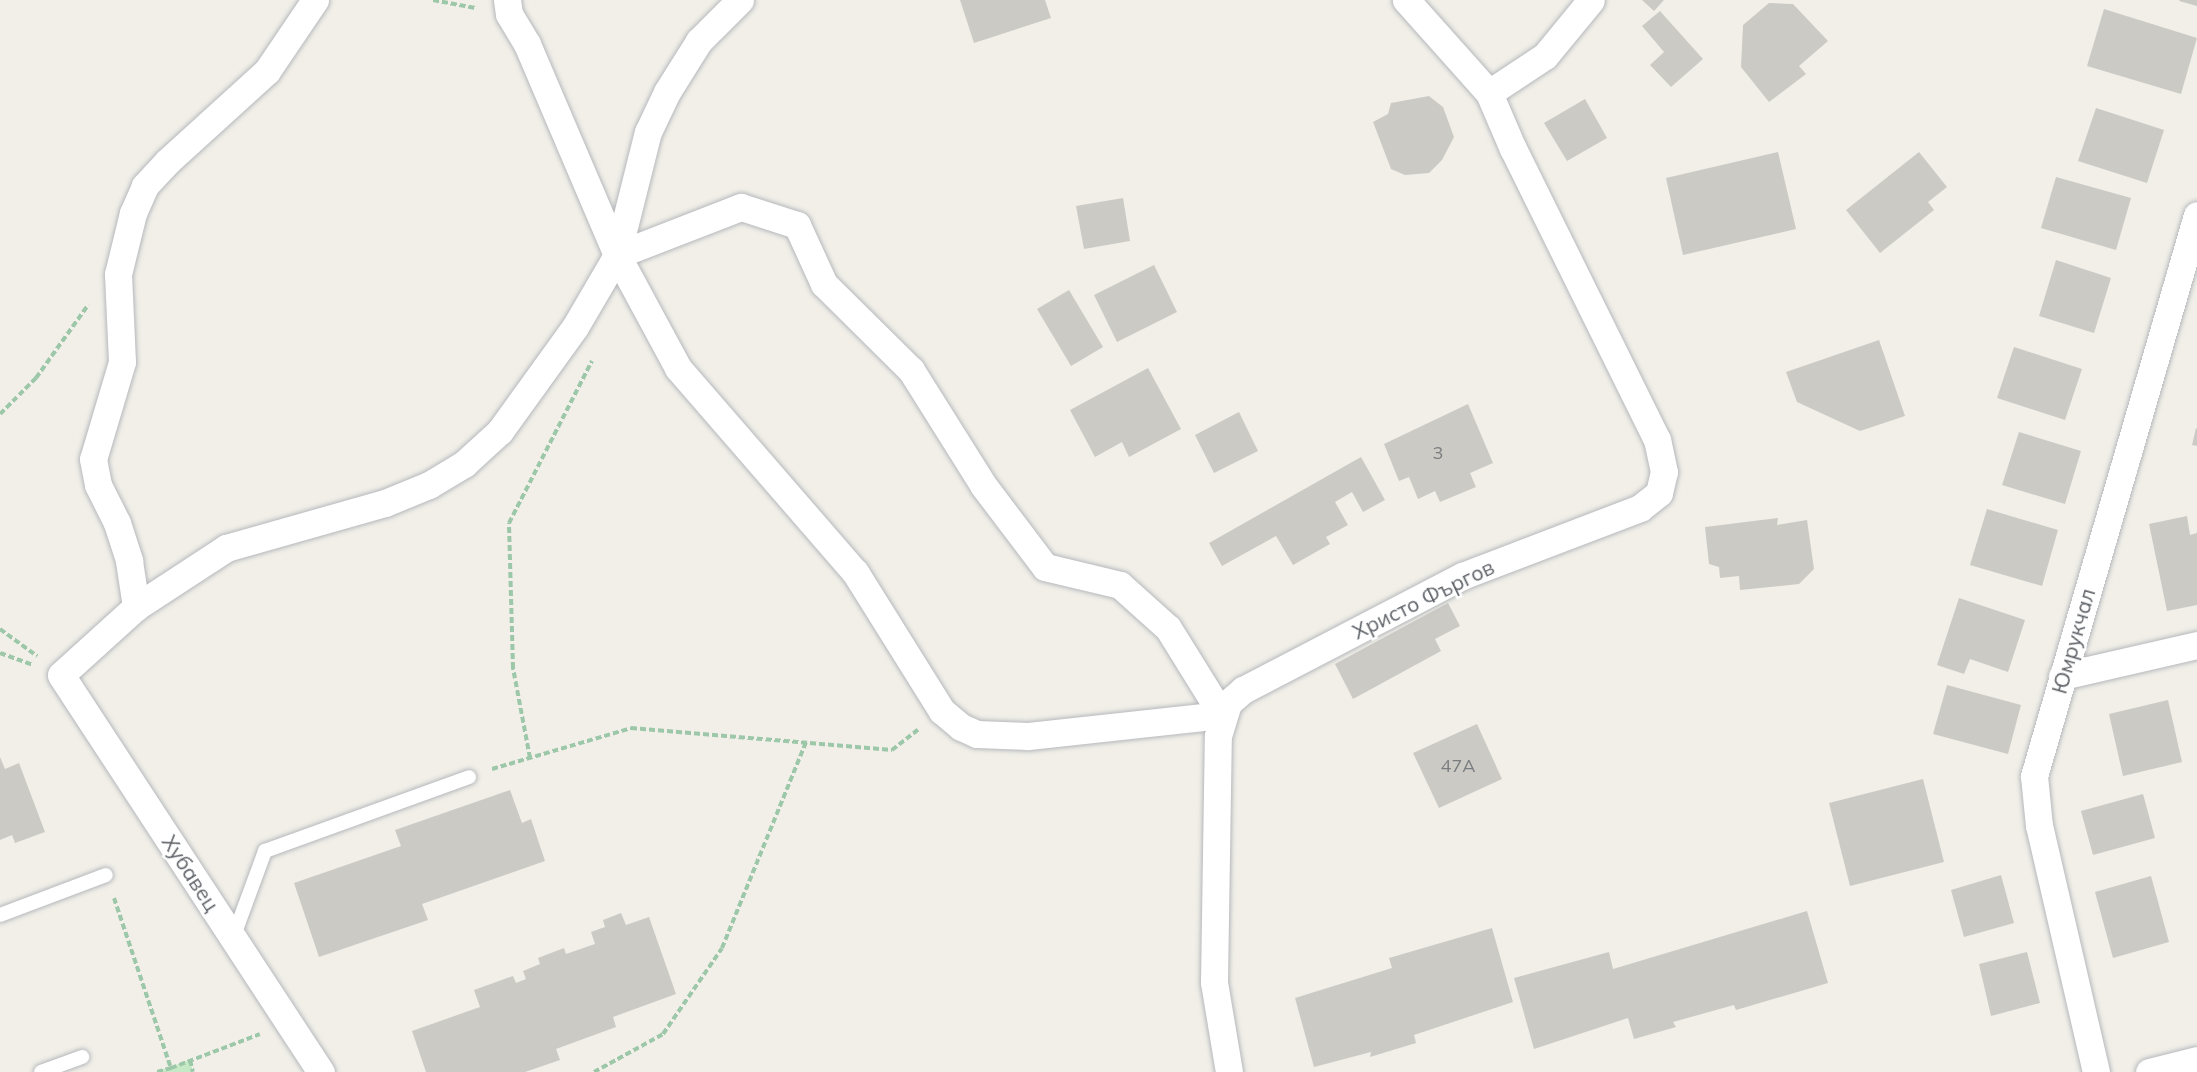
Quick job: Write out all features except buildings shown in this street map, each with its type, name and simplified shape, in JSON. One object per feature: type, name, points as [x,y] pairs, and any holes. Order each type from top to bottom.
[{"type":"street","points":[[136,607],[129,561],[117,523],[98,485],[93,459],[122,362],[118,274],[133,213],[146,186],[267,70],[315,0]]},
{"type":"street","points":[[61,675],[136,607],[226,548],[385,502],[429,485],[464,464],[501,431],[534,388],[617,255],[648,132],[666,92],[699,41],[740,0]]},
{"type":"street","points":[[1406,0],[1489,93],[1545,56],[1591,0]]},
{"type":"street","points":[[508,7],[527,44],[617,255],[678,368],[855,572],[942,711],[961,727],[977,734],[1028,736],[1222,715]]},
{"type":"street","name":"Христо Фъргов","points":[[1222,715],[1243,690],[1462,576],[1640,508],[1659,493],[1664,472],[1657,440],[1513,149],[1489,93]]},
{"type":"street","points":[[617,255],[741,207],[796,225],[824,284],[911,370],[983,485],[1045,567],[1120,585],[1168,628],[1222,715],[1218,735],[1214,982],[1229,1072]]},
{"type":"street","name":"Юмрукчал","points":[[2096,1072],[2039,826],[2034,776],[2197,215]]},
{"type":"street","points":[[2062,676],[2197,645]]},
{"type":"street","name":"Хубавец","points":[[61,675],[321,1072]]},
{"type":"street","points":[[2149,1072],[2197,1060]]},
{"type":"lane","points":[[233,938],[265,851],[469,777]]},
{"type":"lane","points":[[0,915],[106,875]]},
{"type":"lane","points":[[41,1072],[82,1057]]},
{"type":"path","points":[[433,0],[508,7]]},
{"type":"path","points":[[0,414],[36,378],[80,314],[118,274]]},
{"type":"path","points":[[530,758],[513,668],[509,523],[593,357]]},
{"type":"path","points":[[0,629],[61,675]]},
{"type":"path","points":[[469,777],[631,728],[892,750],[942,711]]},
{"type":"path","points":[[594,1072],[663,1034],[722,948],[806,742]]},
{"type":"path","points":[[106,875],[171,1068]]},
{"type":"path","points":[[157,1072],[289,1023]]},
{"type":"path","points":[[190,1060],[193,1072]]},
{"type":"green space","points":[[190,1060],[193,1072],[156,1072]]}]
